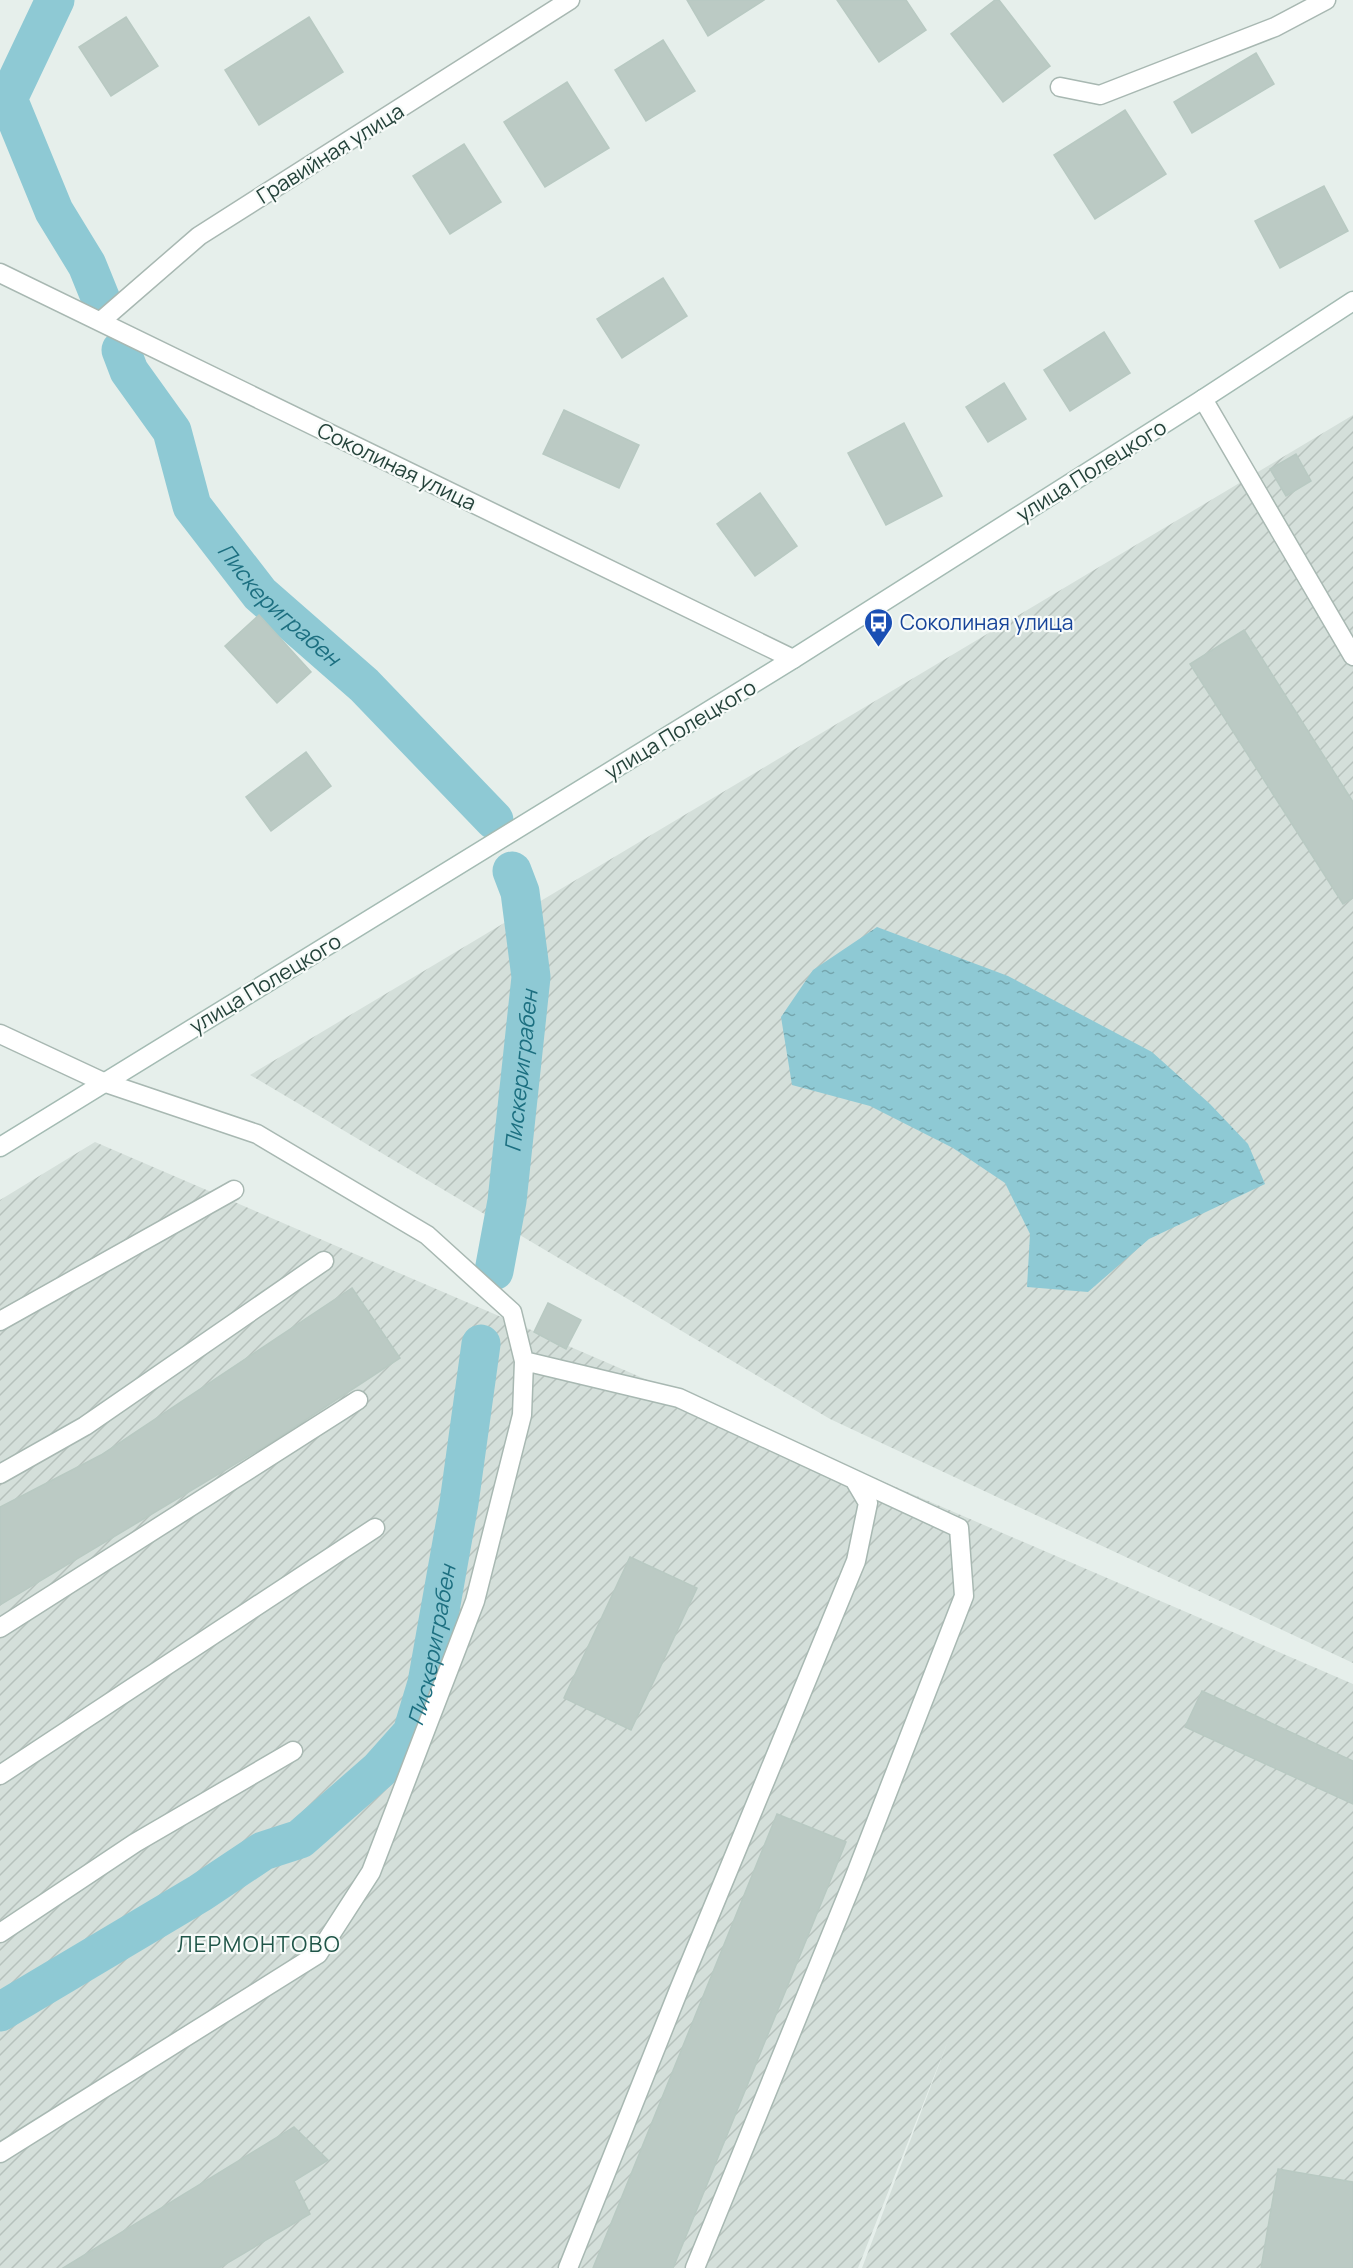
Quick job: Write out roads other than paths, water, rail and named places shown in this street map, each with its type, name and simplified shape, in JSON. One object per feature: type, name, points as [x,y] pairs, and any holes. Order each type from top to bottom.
[{"type":"street","name":"Гравийная улица","points":[[101,321],[199,236],[570,0]]},
{"type":"street","points":[[1060,87],[1100,95],[1275,27],[1326,0]]},
{"type":"street","name":"Соколиная улица","points":[[0,273],[793,659]]},
{"type":"street","name":"улица Полецкого","points":[[0,1147],[793,659],[1353,301]]},
{"type":"street","points":[[1203,399],[1353,656]]},
{"type":"street","points":[[0,1034],[103,1082],[257,1134],[427,1235],[512,1312],[524,1361],[522,1415],[476,1601],[371,1872],[318,1954],[0,2153]]},
{"type":"street","points":[[0,1321],[234,1190]]},
{"type":"street","points":[[0,1474],[85,1426],[324,1261]]},
{"type":"street","points":[[524,1361],[679,1398],[959,1528],[964,1596],[853,1881],[694,2268]]},
{"type":"street","points":[[0,1628],[358,1400]]},
{"type":"street","points":[[568,2268],[680,1988],[856,1561],[868,1503],[855,1481]]},
{"type":"street","points":[[0,1775],[375,1528]]},
{"type":"street","points":[[0,1932],[135,1843],[293,1752]]},
{"type":"water","points":[[877,927],[1008,976],[1152,1052],[1210,1104],[1248,1144],[1265,1184],[1149,1239],[1088,1292],[1027,1287],[1030,1234],[1005,1183],[953,1148],[870,1106],[792,1085],[781,1017],[813,970]]},
{"type":"waterway","name":"Пискериграбен","points":[[55,0],[8,99],[54,211],[87,265],[102,302]]},
{"type":"waterway","name":"Пискериграбен","points":[[121,350],[129,371],[172,431],[192,506],[260,594],[364,685],[494,820]]},
{"type":"waterway","name":"Пискериграбен","points":[[494,1271],[507,1201],[531,977],[520,892],[512,871]]},
{"type":"waterway","name":"Пискериграбен","points":[[0,2012],[200,1893],[263,1851],[300,1839],[379,1770],[412,1733],[427,1683],[459,1503],[481,1344]]},
{"type":"place","name":"Соколиная улица","points":[[879,648]]},
{"type":"district","name":"ЛЕРМОНТОВО","points":[[259,1944]]}]
